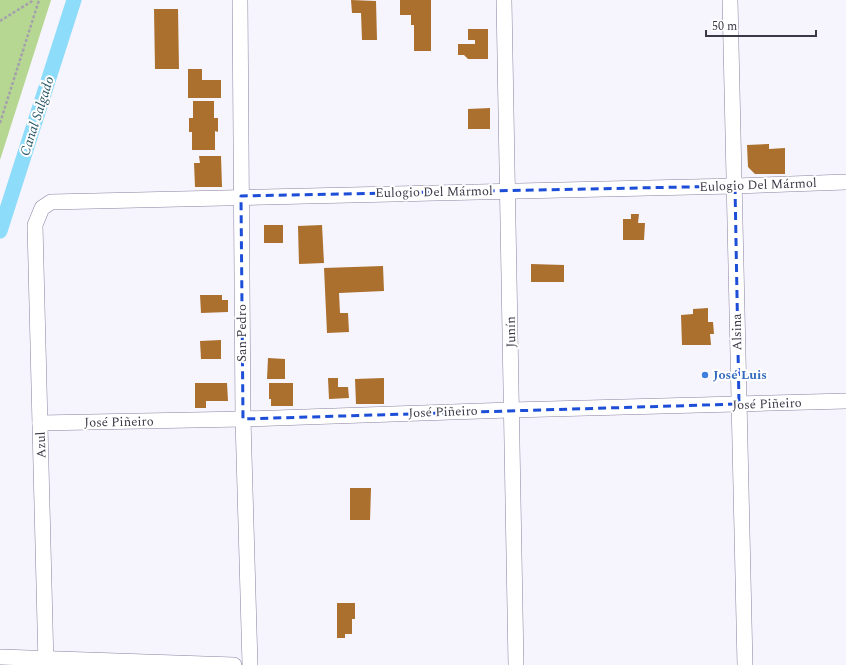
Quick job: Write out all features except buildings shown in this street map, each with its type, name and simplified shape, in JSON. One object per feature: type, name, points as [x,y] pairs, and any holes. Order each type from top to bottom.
[{"type":"street","name":"San Pedro","points":[[240,0],[243,419],[250,665]]},
{"type":"street","name":"Junín","points":[[504,0],[516,665]]},
{"type":"street","name":"Alsina","points":[[730,0],[744,665]]},
{"type":"street","name":"Eulogio Del Mármol","points":[[35,225],[42,208],[51,202],[241,196],[735,186],[846,182]]},
{"type":"street","name":"Azul","points":[[35,225],[46,662]]},
{"type":"street","name":"José Piñeiro","points":[[40,423],[243,419],[846,401]]},
{"type":"street","points":[[0,657],[46,662],[234,665]]},
{"type":"path","points":[[0,20],[34,0]]},
{"type":"path","points":[[0,123],[39,0]]},
{"type":"highlighted area","points":[[735,186],[739,404],[243,419],[241,196]]},
{"type":"green space","points":[[0,0],[51,0],[0,160]]},
{"type":"waterway","name":"Canal Salgado","points":[[0,231],[74,0]]},
{"type":"place","name":"José Luis","points":[[705,375]]}]
